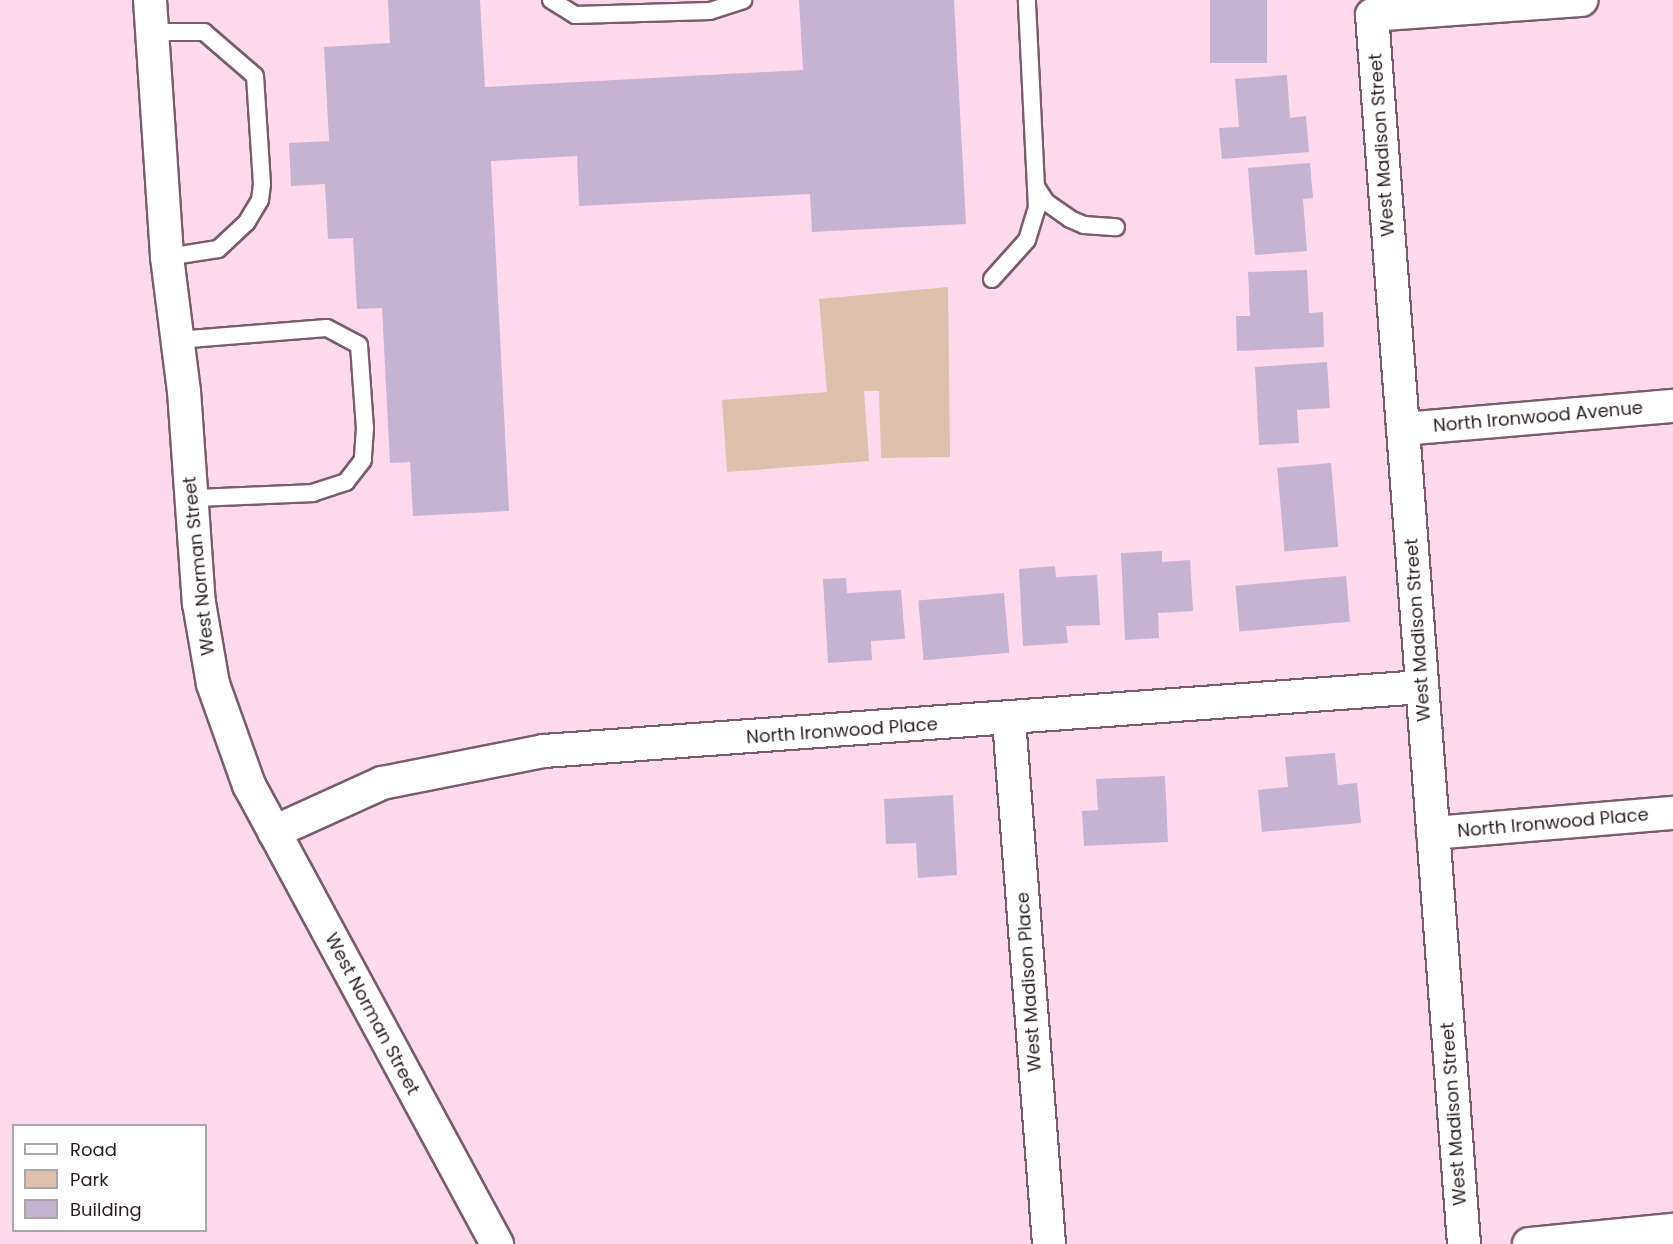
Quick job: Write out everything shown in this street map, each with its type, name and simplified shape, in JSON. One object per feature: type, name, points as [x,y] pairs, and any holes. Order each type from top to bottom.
[{"type":"street","name":"West Norman Street","points":[[150,0],[167,257],[192,498],[199,603],[213,684],[235,751],[274,832],[497,1244]]},
{"type":"street","name":"West Madison Street","points":[[1464,1244],[1372,15],[1581,0]]},
{"type":"street","name":"North Ironwood Avenue","points":[[1403,429],[1673,406]]},
{"type":"street","name":"North Ironwood Place","points":[[274,832],[382,783],[533,753],[1009,720],[1422,687]]},
{"type":"street","name":"West Madison Place","points":[[1009,720],[1049,1244]]},
{"type":"street","name":"North Ironwood Place","points":[[1433,833],[1673,813]]},
{"type":"street","points":[[1529,1244],[1673,1230]]},
{"type":"lane","points":[[551,0],[575,15],[710,11],[743,0]]},
{"type":"lane","points":[[992,279],[1027,240],[1037,208],[1027,0]]},
{"type":"lane","points":[[152,32],[204,32],[255,76],[262,184],[254,211],[218,249],[167,257]]},
{"type":"lane","points":[[1037,189],[1046,202],[1070,219],[1084,225],[1116,227]]},
{"type":"lane","points":[[177,340],[327,328],[359,345],[365,428],[363,460],[346,482],[313,493],[192,498]]},
{"type":"green space","points":[[948,287],[950,457],[881,458],[879,391],[864,391],[869,461],[727,472],[722,400],[827,392],[819,299]]},
{"type":"building","points":[[388,0],[480,0],[485,87],[803,70],[799,0],[954,0],[966,224],[812,232],[810,194],[579,206],[577,156],[491,161],[509,511],[413,516],[410,462],[390,463],[382,308],[357,309],[353,238],[328,239],[325,184],[291,186],[289,143],[329,141],[324,47],[390,43]]},
{"type":"building","points":[[1210,0],[1267,0],[1267,63],[1210,63]]},
{"type":"building","points":[[1287,75],[1290,118],[1306,116],[1309,152],[1222,159],[1219,128],[1239,127],[1235,79]]},
{"type":"building","points":[[1310,163],[1313,198],[1303,199],[1307,251],[1255,255],[1248,168]]},
{"type":"building","points":[[1307,270],[1309,313],[1323,312],[1324,347],[1237,351],[1236,316],[1250,316],[1248,272]]},
{"type":"building","points":[[1327,362],[1330,408],[1297,410],[1299,443],[1259,445],[1255,367]]},
{"type":"building","points":[[1331,463],[1338,547],[1285,551],[1277,468]]},
{"type":"building","points":[[1162,551],[1162,562],[1190,560],[1193,611],[1158,613],[1159,638],[1125,640],[1121,553]]},
{"type":"building","points":[[1055,566],[1056,577],[1097,575],[1100,625],[1066,626],[1068,643],[1023,646],[1019,569]]},
{"type":"building","points":[[1346,576],[1350,622],[1239,631],[1235,586]]},
{"type":"building","points":[[846,578],[847,593],[901,590],[905,639],[871,641],[872,660],[828,663],[823,579]]},
{"type":"building","points":[[1004,593],[1009,653],[924,660],[918,600]]},
{"type":"building","points":[[1335,753],[1338,785],[1357,783],[1361,823],[1262,832],[1258,790],[1288,787],[1285,757]]},
{"type":"building","points":[[1165,776],[1168,842],[1084,846],[1082,811],[1098,810],[1096,779]]},
{"type":"building","points":[[953,795],[957,875],[918,878],[916,843],[886,844],[884,799]]}]
